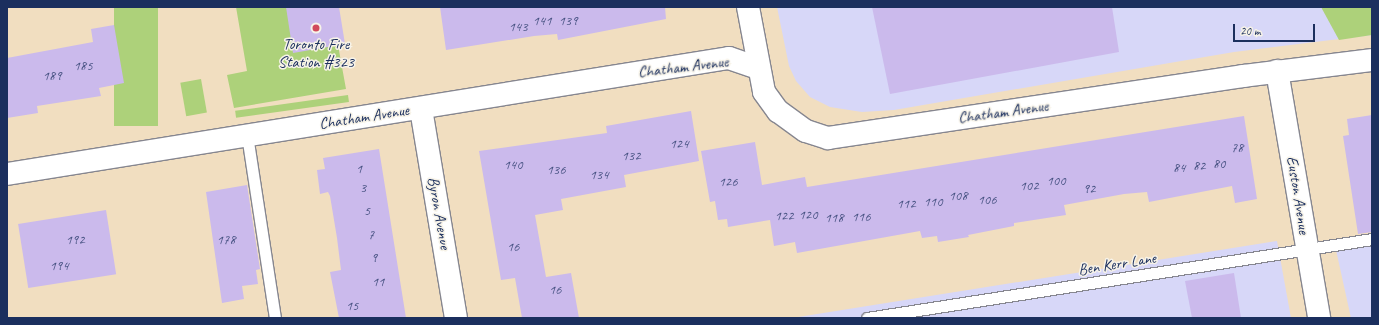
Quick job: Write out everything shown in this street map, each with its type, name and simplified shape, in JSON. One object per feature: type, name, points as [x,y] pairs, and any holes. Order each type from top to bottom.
[{"type":"street","points":[[748,7],[758,68]]},
{"type":"street","name":"Chatham Avenue","points":[[7,174],[247,135],[421,109],[729,58],[758,68],[764,92],[778,111],[806,131],[828,138],[1277,71],[1372,60]]},
{"type":"street","name":"Euston Avenue","points":[[1277,71],[1319,318]]},
{"type":"street","name":"Byron Avenue","points":[[421,109],[456,318]]},
{"type":"lane","points":[[247,135],[275,318]]},
{"type":"lane","name":"Ben Kerr Lane","points":[[867,318],[1372,240]]},
{"type":"shaded area","points":[[777,7],[1372,7],[1372,35],[1234,52],[894,110],[862,112],[830,107],[810,97],[796,81],[789,66]]},
{"type":"shaded area","points":[[1277,241],[1291,318],[792,318]]},
{"type":"shaded area","points":[[1372,245],[1372,318],[1351,318],[1336,250]]},
{"type":"green space","points":[[114,7],[158,7],[158,126],[114,126]]},
{"type":"green space","points":[[236,7],[286,7],[338,45],[346,89],[234,108],[227,75],[247,71]]},
{"type":"green space","points":[[1321,7],[1372,7],[1372,35],[1339,40]]},
{"type":"green space","points":[[201,79],[207,112],[186,116],[180,83]]},
{"type":"green space","points":[[348,95],[349,102],[236,118],[235,111]]},
{"type":"building","name":"Toronto Fire Station #323","points":[[286,7],[339,7],[345,44],[293,53]]},
{"type":"building","points":[[440,7],[665,7],[666,19],[558,40],[557,34],[534,36],[446,50]]},
{"type":"building","points":[[872,7],[1112,7],[1119,52],[890,94]]},
{"type":"building","points":[[114,25],[124,83],[99,88],[101,96],[37,106],[38,113],[7,118],[7,58],[93,42],[91,29]]},
{"type":"building","points":[[691,111],[699,161],[624,175],[626,187],[561,199],[563,210],[535,215],[546,277],[571,273],[579,318],[522,318],[515,278],[501,280],[479,151],[607,133],[606,126]]},
{"type":"building","points":[[1372,115],[1372,232],[1358,234],[1343,136],[1349,135],[1347,119]]},
{"type":"building","points":[[1244,116],[1257,199],[1235,203],[1232,186],[1149,202],[1147,192],[1124,194],[1064,205],[1066,215],[1014,223],[1014,226],[968,235],[969,237],[938,242],[937,236],[922,238],[920,231],[797,253],[795,242],[774,246],[770,220],[728,227],[727,219],[718,220],[715,201],[710,202],[701,151],[755,142],[762,185],[805,177],[807,187]]},
{"type":"building","points":[[379,149],[406,318],[339,318],[330,272],[341,270],[337,238],[330,196],[328,192],[320,194],[317,170],[325,169],[323,158]]},
{"type":"building","points":[[247,185],[260,269],[256,270],[258,284],[242,286],[244,299],[222,303],[206,192]]},
{"type":"building","points":[[106,210],[116,274],[28,288],[18,224]]},
{"type":"building","points":[[1234,273],[1241,318],[1192,318],[1185,281]]},
{"type":"place","name":"Toronto Fire Station #323","points":[[316,28]]}]
